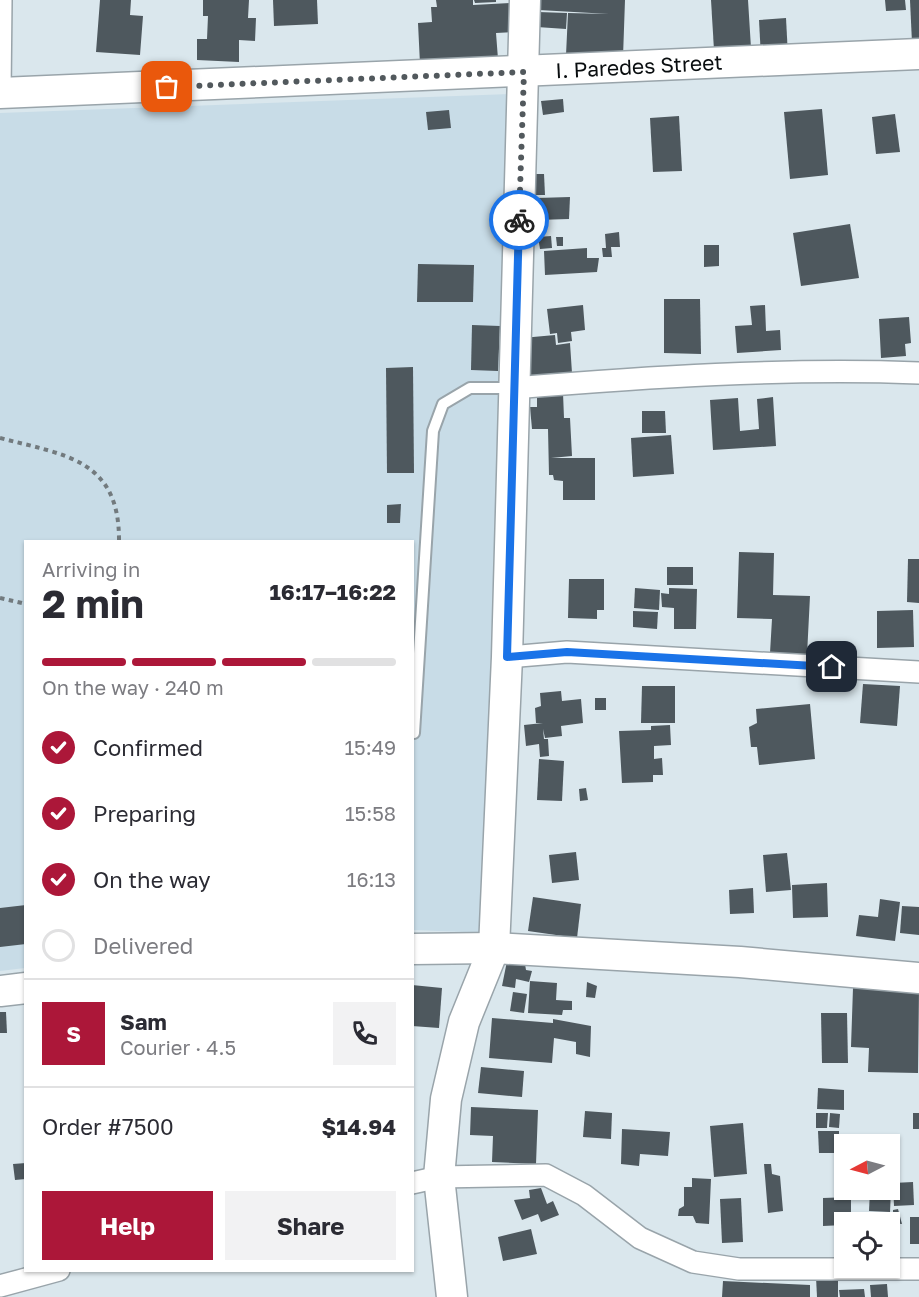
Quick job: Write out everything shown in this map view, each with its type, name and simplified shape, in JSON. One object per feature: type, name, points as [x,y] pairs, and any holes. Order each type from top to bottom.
[{"type":"street","points":[[0,93],[1,0]]},
{"type":"street","points":[[452,1297],[426,1180],[464,1022],[495,948],[507,657],[525,0]]},
{"type":"street","name":"I. Paredes Street","points":[[0,93],[919,54]]},
{"type":"street","points":[[513,388],[668,376],[848,370],[919,373]]},
{"type":"street","points":[[507,657],[567,652],[919,672]]},
{"type":"street","points":[[414,949],[495,948],[740,962],[919,978]]},
{"type":"street","points":[[0,991],[24,988]]},
{"type":"street","points":[[426,1180],[546,1175],[584,1195],[640,1238],[693,1262],[739,1269],[919,1269]]},
{"type":"street","points":[[0,1286],[52,1272]]},
{"type":"lane","points":[[414,733],[432,431],[443,404],[470,388],[513,388]]},
{"type":"path","points":[[0,438],[60,453],[87,465],[108,487],[119,515],[119,540]]},
{"type":"path","points":[[0,598],[24,604]]},
{"type":"shaded area","points":[[513,94],[490,933],[414,930],[414,540],[24,540],[24,968],[0,971],[0,113]]},
{"type":"building","points":[[100,0],[131,0],[130,15],[143,16],[140,55],[96,52]]},
{"type":"building","points":[[203,0],[249,0],[248,18],[256,18],[255,41],[239,40],[239,62],[197,60],[197,39],[207,39],[208,16],[203,16]]},
{"type":"building","points":[[273,0],[317,0],[318,24],[274,26]]},
{"type":"building","points":[[436,0],[473,0],[473,5],[510,3],[512,32],[496,33],[498,59],[420,64],[418,23],[432,22],[431,7],[437,7]]},
{"type":"building","points":[[474,0],[496,0],[496,2],[475,3]]},
{"type":"building","points":[[540,0],[625,0],[623,57],[566,55],[568,13],[609,14],[539,10]]},
{"type":"building","points":[[711,0],[748,0],[751,48],[714,50]]},
{"type":"building","points":[[885,0],[905,0],[906,10],[886,11]]},
{"type":"building","points":[[910,0],[919,0],[919,43],[912,43]]},
{"type":"building","points":[[538,12],[567,13],[566,29],[537,27]]},
{"type":"building","points":[[786,18],[788,56],[761,58],[759,20]]},
{"type":"building","points":[[563,99],[564,112],[543,115],[541,101]]},
{"type":"building","points":[[822,109],[828,175],[790,179],[784,112]]},
{"type":"building","points":[[449,110],[451,128],[428,130],[426,112]]},
{"type":"building","points":[[895,114],[900,152],[876,154],[872,117]]},
{"type":"building","points":[[679,116],[682,171],[653,172],[650,118]]},
{"type":"building","points":[[532,174],[544,174],[545,195],[533,195]]},
{"type":"building","points":[[570,197],[569,219],[537,220],[537,198]]},
{"type":"building","points":[[850,224],[859,278],[801,286],[793,233]]},
{"type":"building","points":[[619,232],[620,247],[611,247],[612,257],[603,257],[602,248],[606,248],[605,234]]},
{"type":"building","points":[[551,236],[552,248],[540,249],[538,237]]},
{"type":"building","points":[[556,237],[563,237],[563,246],[557,246]]},
{"type":"building","points":[[704,245],[719,245],[719,266],[704,267]]},
{"type":"building","points":[[587,248],[587,258],[599,258],[597,272],[545,275],[544,251]]},
{"type":"building","points":[[418,264],[474,265],[473,302],[417,302]]},
{"type":"building","points":[[664,299],[700,299],[701,354],[664,353]]},
{"type":"building","points":[[583,305],[585,330],[571,332],[572,341],[558,343],[557,333],[550,334],[547,309]]},
{"type":"building","points":[[765,305],[766,331],[780,330],[781,350],[737,353],[735,326],[752,325],[750,306]]},
{"type":"building","points":[[909,317],[911,343],[905,344],[906,356],[881,358],[879,319]]},
{"type":"building","points":[[472,325],[500,326],[498,371],[471,370]]},
{"type":"building","points":[[555,335],[556,345],[570,343],[572,373],[526,377],[522,338]]},
{"type":"building","points":[[413,367],[414,473],[387,473],[386,368]]},
{"type":"building","points":[[563,393],[564,418],[570,418],[572,456],[551,458],[595,458],[595,500],[563,500],[563,481],[554,480],[553,475],[549,475],[548,429],[532,429],[530,407],[537,407],[537,395]]},
{"type":"building","points":[[773,397],[776,446],[713,450],[710,400],[738,398],[740,431],[759,429],[757,399]]},
{"type":"building","points":[[642,411],[665,411],[666,433],[642,433]]},
{"type":"building","points":[[671,435],[674,474],[633,477],[631,438]]},
{"type":"building","points":[[401,504],[400,523],[387,523],[387,505]]},
{"type":"building","points":[[739,552],[774,553],[773,595],[810,596],[807,655],[770,653],[772,619],[737,618]]},
{"type":"building","points":[[908,559],[919,559],[919,603],[907,602]]},
{"type":"building","points":[[667,567],[693,567],[693,585],[667,585]]},
{"type":"building","points":[[569,579],[604,579],[604,610],[597,610],[597,619],[568,618]]},
{"type":"building","points":[[635,588],[660,590],[659,610],[634,608]]},
{"type":"building","points":[[669,588],[697,589],[696,629],[674,629],[674,608],[662,607],[661,593],[669,594]]},
{"type":"building","points":[[913,610],[914,647],[877,648],[877,611]]},
{"type":"building","points":[[633,611],[658,612],[657,629],[633,627]]},
{"type":"building","points":[[863,684],[900,686],[897,726],[860,723]]},
{"type":"building","points":[[642,686],[675,686],[675,723],[641,723]]},
{"type":"building","points":[[561,691],[562,701],[581,699],[583,723],[561,726],[562,736],[545,738],[543,729],[544,739],[548,739],[549,756],[540,757],[539,744],[526,746],[524,725],[543,723],[536,723],[535,708],[541,706],[540,693]]},
{"type":"building","points":[[595,698],[606,698],[606,710],[595,710]]},
{"type":"building","points":[[810,704],[815,759],[759,765],[757,747],[751,747],[749,727],[757,723],[756,709]]},
{"type":"building","points":[[670,725],[671,745],[654,746],[654,759],[662,758],[663,775],[653,775],[653,782],[622,783],[619,731],[651,730],[651,726]]},
{"type":"building","points":[[539,759],[564,761],[562,801],[537,800]]},
{"type":"building","points":[[586,788],[588,800],[580,801],[579,789]]},
{"type":"building","points":[[576,852],[579,880],[552,883],[549,855]]},
{"type":"building","points":[[787,853],[791,890],[766,892],[763,855]]},
{"type":"building","points":[[827,883],[828,917],[793,918],[792,885]]},
{"type":"building","points":[[753,888],[754,913],[730,914],[729,890]]},
{"type":"building","points":[[533,897],[581,904],[577,938],[528,931]]},
{"type":"building","points":[[880,899],[900,902],[895,941],[856,936],[859,915],[878,917]]},
{"type":"building","points":[[24,905],[24,944],[0,947],[0,908]]},
{"type":"building","points":[[902,906],[919,907],[919,935],[900,933]]},
{"type":"building","points":[[507,961],[525,964],[526,970],[532,971],[529,982],[516,979],[515,988],[502,986]]},
{"type":"building","points":[[530,981],[557,983],[556,1000],[572,1001],[572,1010],[563,1010],[562,1015],[528,1013]]},
{"type":"building","points":[[587,982],[597,986],[595,998],[586,997]]},
{"type":"building","points":[[414,985],[442,988],[439,1028],[414,1026]]},
{"type":"building","points":[[853,988],[919,990],[918,1073],[868,1072],[869,1048],[851,1047]]},
{"type":"building","points":[[513,992],[527,994],[524,1013],[510,1011]]},
{"type":"building","points":[[0,1012],[6,1012],[7,1033],[0,1033]]},
{"type":"building","points":[[821,1013],[847,1013],[848,1063],[822,1063]]},
{"type":"building","points":[[492,1018],[553,1023],[553,1019],[591,1026],[590,1057],[576,1054],[576,1042],[554,1038],[552,1063],[489,1058]]},
{"type":"building","points":[[481,1067],[524,1071],[522,1097],[478,1093]]},
{"type":"building","points":[[818,1088],[844,1090],[844,1110],[817,1109]]},
{"type":"building","points":[[471,1107],[538,1110],[536,1164],[492,1162],[493,1136],[470,1135]]},
{"type":"building","points":[[585,1111],[612,1113],[611,1139],[583,1137]]},
{"type":"building","points":[[816,1113],[828,1113],[827,1128],[816,1128]]},
{"type":"building","points":[[830,1113],[840,1114],[839,1128],[829,1127]]},
{"type":"building","points":[[913,1113],[919,1113],[919,1129],[913,1129]]},
{"type":"building","points":[[743,1123],[747,1174],[714,1177],[710,1126]]},
{"type":"building","points":[[622,1129],[670,1132],[668,1156],[640,1154],[639,1166],[621,1164]]},
{"type":"building","points":[[818,1131],[839,1131],[839,1134],[834,1134],[834,1153],[819,1153]]},
{"type":"building","points":[[24,1163],[24,1179],[15,1180],[13,1164]]},
{"type":"building","points":[[764,1164],[771,1164],[772,1174],[780,1176],[783,1211],[768,1213]]},
{"type":"building","points":[[692,1178],[711,1179],[709,1224],[696,1223],[693,1216],[678,1216],[679,1209],[684,1206],[684,1187],[692,1187]]},
{"type":"building","points":[[913,1182],[914,1205],[894,1206],[894,1200],[900,1200],[900,1183]]},
{"type":"building","points":[[541,1188],[547,1204],[553,1201],[559,1215],[541,1222],[538,1214],[522,1220],[514,1200],[530,1198],[529,1190]]},
{"type":"building","points":[[741,1198],[743,1242],[722,1243],[720,1199]]},
{"type":"building","points":[[823,1198],[851,1200],[851,1212],[834,1212],[834,1225],[823,1226]]},
{"type":"building","points":[[870,1200],[891,1200],[890,1212],[869,1211]]},
{"type":"building","points":[[910,1217],[919,1217],[919,1244],[910,1244]]},
{"type":"building","points":[[531,1229],[537,1254],[503,1261],[498,1237]]},
{"type":"building","points":[[816,1277],[838,1278],[838,1297],[817,1297]]},
{"type":"building","points":[[723,1281],[810,1285],[810,1297],[722,1297]]},
{"type":"building","points":[[887,1284],[888,1297],[871,1297],[870,1285]]},
{"type":"building","points":[[864,1289],[865,1297],[840,1297],[839,1290]]},
{"type":"way so far","points":[[167,87],[524,72],[519,220]]},
{"type":"route","points":[[519,220],[507,657],[567,652],[832,667]]}]
